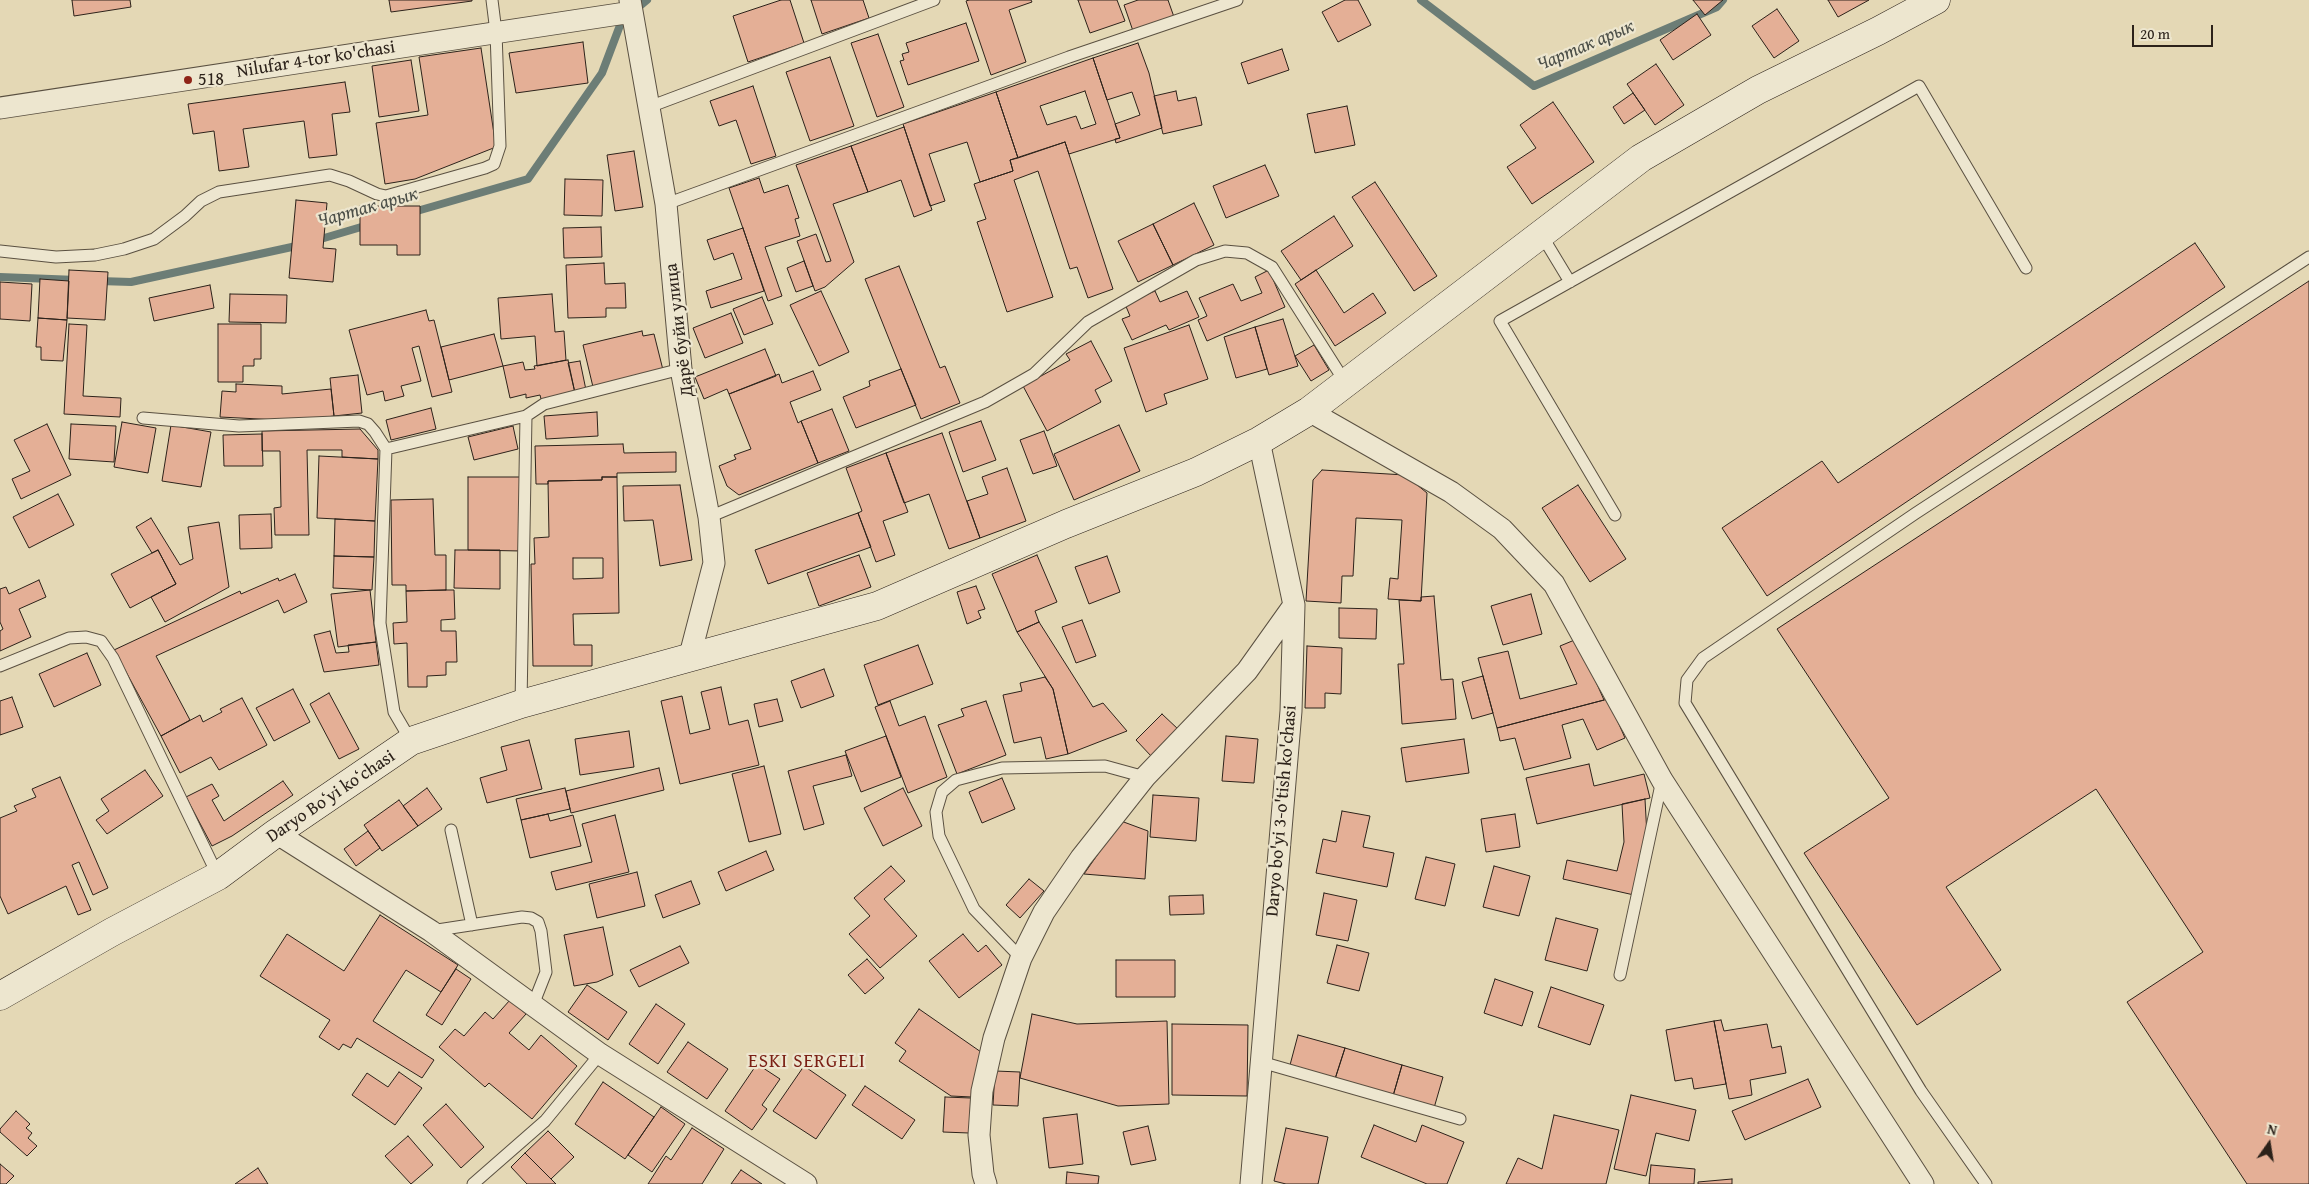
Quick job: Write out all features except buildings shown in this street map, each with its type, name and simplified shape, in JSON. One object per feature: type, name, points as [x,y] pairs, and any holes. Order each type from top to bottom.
[{"type":"street","name":"Daryo Boʻyi koʻchasi","points":[[0,996],[112,932],[218,876],[276,833],[412,742],[521,704],[877,606],[1066,524],[1196,472],[1259,441],[1309,411],[1344,382],[1641,158],[1758,90],[1936,0]]},
{"type":"street","name":"Nilufar 4-tor ko'chasi","points":[[0,108],[496,32],[631,6]]},
{"type":"street","name":"Дарё буйи улица","points":[[631,6],[666,204],[681,369],[709,517],[714,563],[689,659]]},
{"type":"street","points":[[1309,411],[1451,492],[1502,530],[1554,584],[1662,780],[1923,1184]]},
{"type":"street","name":"Daryo bo'yi 3-o'tish ko'chasi","points":[[1251,1184],[1291,711],[1294,605],[1259,441]]},
{"type":"street","points":[[986,1184],[982,1174],[979,1135],[982,1091],[994,1038],[1021,958],[1044,912],[1070,873],[1145,777],[1247,671],[1294,605]]},
{"type":"street","points":[[276,833],[431,931],[600,1054],[806,1184]]},
{"type":"lane","points":[[0,251],[56,257],[95,256],[124,249],[154,238],[185,216],[201,201],[219,192],[330,175],[386,196],[486,168],[494,164],[500,146],[496,32],[492,0]]},
{"type":"lane","points":[[650,107],[934,0]]},
{"type":"lane","points":[[666,204],[1070,56],[1237,0]]},
{"type":"lane","points":[[1615,515],[1500,321],[1919,86],[2026,268]]},
{"type":"lane","points":[[1541,234],[1570,282]]},
{"type":"lane","points":[[709,517],[985,402],[1034,374],[1088,322],[1196,260],[1225,251],[1247,253],[1272,267],[1344,382]]},
{"type":"lane","points":[[1986,1184],[1921,1091],[1684,703],[1687,680],[1703,658],[1908,518],[2309,257]]},
{"type":"lane","points":[[386,449],[526,416],[544,404],[681,369]]},
{"type":"lane","points":[[521,704],[526,416]]},
{"type":"lane","points":[[143,418],[239,426],[359,421],[368,424],[375,432],[386,449],[380,623],[394,712],[412,742]]},
{"type":"lane","points":[[0,666],[69,638],[86,637],[101,642],[113,658],[218,876]]},
{"type":"lane","points":[[1021,958],[974,909],[939,836],[936,812],[942,792],[956,780],[1002,768],[1105,766],[1145,777]]},
{"type":"lane","points":[[1620,975],[1662,780]]},
{"type":"lane","points":[[451,830],[472,925]]},
{"type":"lane","points":[[431,931],[522,917],[538,922],[541,931],[546,972],[533,1005]]},
{"type":"lane","points":[[473,1184],[545,1121],[600,1054]]},
{"type":"lane","points":[[1261,1062],[1460,1119]]},
{"type":"waterway","name":"Чартак арык","points":[[635,10],[647,0]]},
{"type":"waterway","name":"Чартак арык","points":[[1421,0],[1534,86],[1717,7],[1723,0]]},
{"type":"waterway","name":"Чартак арык","points":[[410,213],[528,179],[602,73],[622,20],[626,17]]},
{"type":"waterway","name":"Чартак арык","points":[[314,241],[368,225]]},
{"type":"waterway","name":"Чартак арык","points":[[99,281],[131,282],[301,245]]},
{"type":"waterway","name":"Чартак арык","points":[[0,277],[77,280]]},
{"type":"place","name":"518","points":[[188,80]]},
{"type":"district","name":"ESKI SERGELI","points":[[807,1062]]}]
